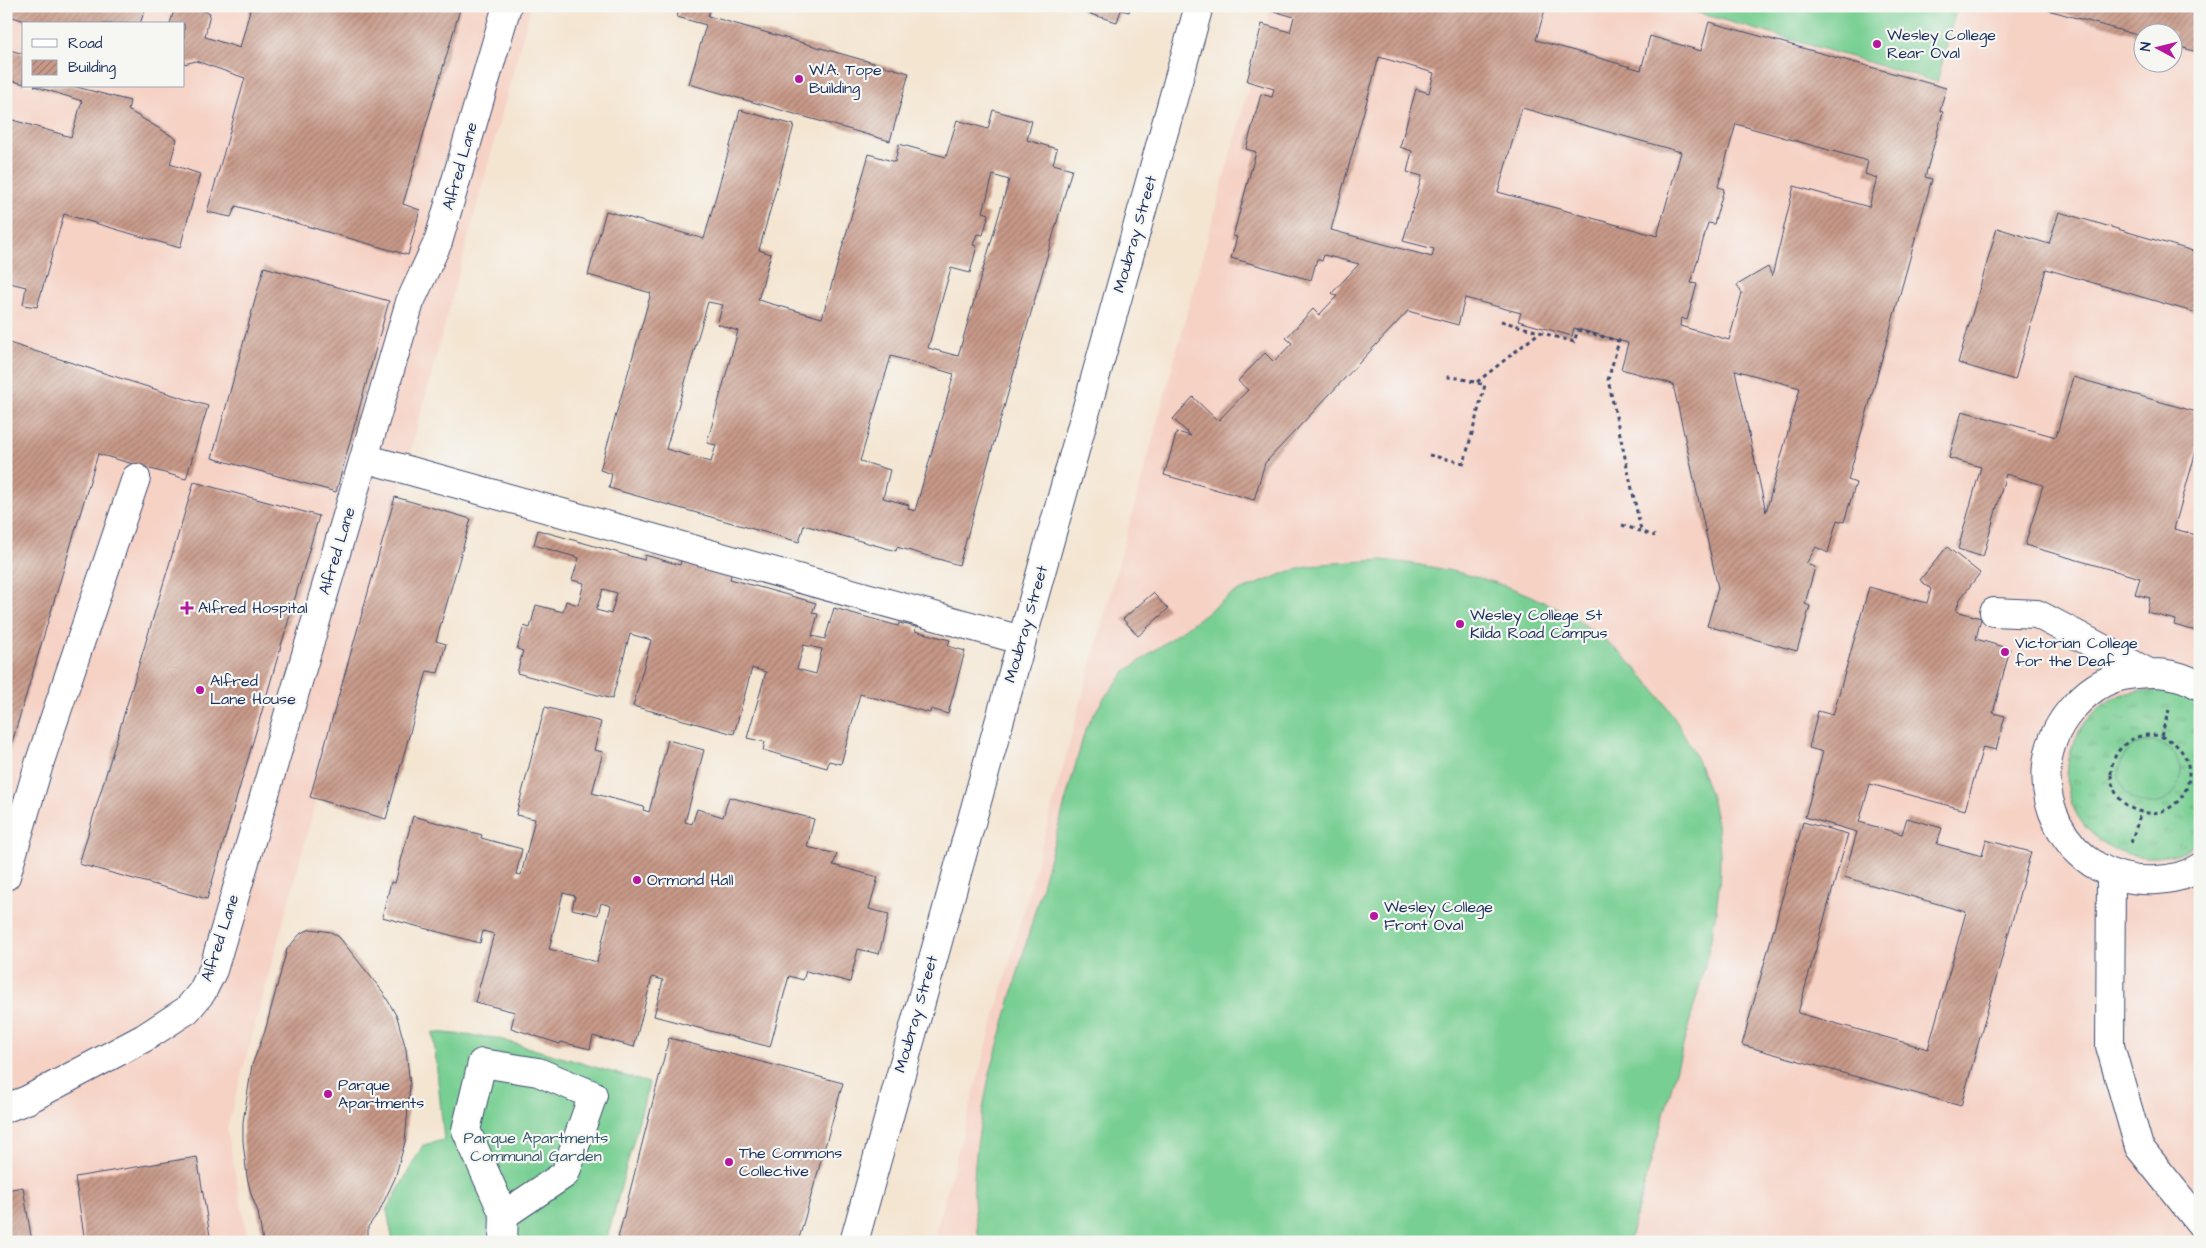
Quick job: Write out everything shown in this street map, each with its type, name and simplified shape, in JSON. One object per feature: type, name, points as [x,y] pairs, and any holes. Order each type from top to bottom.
[{"type":"street","name":"Alfred Lane","points":[[6,1108],[27,1100],[144,1038],[187,1010],[202,992],[212,970],[410,302],[438,242],[507,6]]},
{"type":"street","name":"Moubray Street","points":[[854,1242],[1199,6]]},
{"type":"street","points":[[364,458],[1021,640]]},
{"type":"street","points":[[6,876],[40,761],[136,478]]},
{"type":"street","points":[[1994,612],[2036,614],[2147,672]]},
{"type":"street","points":[[2197,682],[2179,676],[2147,672],[2112,678],[2082,697],[2059,724],[2047,758],[2046,794],[2058,828],[2080,855],[2111,874],[2144,881],[2168,880],[2191,873],[2200,867]]},
{"type":"street","points":[[2111,874],[2110,1046],[2139,1147],[2200,1223]]},
{"type":"street","points":[[503,1242],[504,1215],[466,1130],[482,1063],[538,1072],[593,1095],[565,1174],[504,1215]]},
{"type":"path","points":[[1501,321],[1574,342],[1578,330],[1619,341],[1608,380],[1641,530]]},
{"type":"path","points":[[1477,383],[1540,332]]},
{"type":"path","points":[[1429,455],[1464,463],[1485,385],[1459,378],[1446,377]]},
{"type":"path","points":[[1622,525],[1655,536]]},
{"type":"path","points":[[2149,734],[2161,736],[2173,742],[2182,751],[2188,762],[2190,776],[2187,788],[2180,799],[2171,808],[2145,813],[2133,809],[2123,802],[2115,791],[2111,779],[2112,766],[2116,754],[2125,744],[2136,737],[2149,734]]},
{"type":"shaded area","name":"Alfred Hospital","points":[[6,6],[531,6],[227,1129],[248,1242],[6,1242]]},
{"type":"shaded area","name":"Wesley College St Kilda Road Campus","points":[[1271,6],[2200,6],[2200,1242],[933,1242]]},
{"type":"green space","name":"Wesley College Rear Oval","points":[[1675,6],[1957,6],[1937,82]]},
{"type":"green space","name":"Wesley College Front Oval","points":[[1382,560],[1430,567],[1475,577],[1517,590],[1557,609],[1594,632],[1628,660],[1658,695],[1685,736],[1705,779],[1717,824],[1720,855],[1714,926],[1629,1242],[980,1242],[974,1201],[974,1180],[978,1138],[989,1077],[1086,727],[1104,698],[1125,672],[1232,594],[1290,571],[1321,564]]},
{"type":"green space","points":[[2142,690],[2179,695],[2200,706],[2200,842],[2179,853],[2158,857],[2144,857],[2116,850],[2092,834],[2075,811],[2069,795],[2067,779],[2068,762],[2073,746],[2089,717],[2116,697]]},
{"type":"green space","points":[[2144,742],[2156,742],[2172,751],[2179,761],[2181,773],[2179,785],[2172,795],[2156,804],[2144,804],[2133,799],[2124,790],[2119,779],[2119,767],[2124,756],[2133,747]]},
{"type":"green space","name":"Parque Apartments Communal Garden","points":[[433,1032],[496,1038],[649,1083],[606,1242],[393,1242],[387,1210],[423,1145],[444,1140]]},
{"type":"building","points":[[6,6],[146,6],[141,22],[29,22],[6,15]]},
{"type":"building","points":[[175,6],[190,6],[210,13],[205,37],[240,48],[251,6],[461,6],[403,204],[420,210],[408,255],[236,206],[231,217],[207,212],[245,78],[196,61],[185,64],[185,22],[171,22]]},
{"type":"building","name":"W.A. Tope Building","points":[[680,6],[711,6],[708,16],[909,73],[890,141],[689,84],[706,25],[677,17]]},
{"type":"building","points":[[1084,6],[1131,6],[1129,12],[1121,10],[1117,22],[1083,12]]},
{"type":"building","points":[[1267,6],[1546,6],[1536,40],[1641,70],[1650,36],[1701,51],[1709,22],[1946,88],[1940,111],[1943,112],[1925,177],[1932,179],[1848,480],[1856,483],[1844,522],[1837,520],[1828,553],[1816,547],[1806,564],[1815,567],[1805,604],[1810,606],[1797,651],[1707,626],[1718,588],[1673,384],[1621,369],[1628,343],[1574,328],[1572,336],[1518,321],[1521,313],[1465,298],[1458,325],[1408,311],[1265,463],[1254,500],[1164,475],[1177,432],[1191,436],[1173,419],[1193,397],[1218,421],[1248,390],[1238,381],[1265,353],[1274,362],[1292,343],[1286,338],[1313,309],[1319,315],[1337,296],[1332,293],[1359,264],[1324,255],[1322,261],[1317,259],[1311,280],[1231,258],[1237,237],[1233,236],[1256,152],[1246,149],[1261,94],[1272,97],[1274,89],[1247,81],[1262,24],[1290,32],[1294,17],[1267,9]],"holes":[[[1379,57],[1434,73],[1429,93],[1416,89],[1400,147],[1412,151],[1407,172],[1422,176],[1403,241],[1434,249],[1432,257],[1331,230]],[[1522,108],[1681,152],[1657,236],[1498,192]],[[1736,124],[1868,161],[1865,174],[1877,178],[1869,207],[1794,186],[1772,276],[1768,267],[1737,285],[1742,293],[1729,340],[1680,326],[1681,318],[1687,320],[1697,284],[1691,283],[1708,223],[1714,224],[1724,189],[1718,187]],[[1735,370],[1800,388],[1766,512]]]},
{"type":"building","points":[[2034,6],[2200,6],[2200,53],[2184,48],[2184,22],[2134,22],[2134,34]]},
{"type":"building","points":[[6,49],[22,53],[22,83],[6,79]]},
{"type":"building","points":[[40,88],[81,88],[130,101],[128,110],[177,139],[170,164],[200,174],[180,248],[64,214],[37,307],[23,305],[26,287],[6,282],[6,118],[71,137],[82,101]]},
{"type":"building","points":[[740,110],[794,125],[759,250],[771,254],[758,300],[822,318],[869,154],[895,162],[899,144],[946,157],[957,120],[988,129],[993,110],[1032,121],[1027,140],[1057,149],[1053,164],[1072,169],[959,565],[897,547],[896,551],[804,525],[799,542],[609,488],[612,474],[600,470],[651,293],[588,275],[606,211],[704,239]],"holes":[[[993,175],[1009,180],[958,356],[928,348],[951,268],[970,273],[977,246],[973,245],[977,234],[983,235],[989,214],[983,212]],[[708,302],[723,305],[717,324],[738,331],[707,443],[716,445],[711,462],[666,449]],[[891,356],[954,374],[915,511],[908,509],[909,505],[883,498],[890,470],[860,461]]]},
{"type":"building","points":[[2059,212],[2200,253],[2200,314],[2046,269],[2015,380],[1958,363],[1997,228],[2049,244]]},
{"type":"building","points":[[264,267],[389,301],[336,492],[212,458]]},
{"type":"building","points":[[6,342],[208,406],[186,479],[98,454],[7,759]]},
{"type":"building","points":[[2073,377],[2200,413],[2200,437],[2174,529],[2200,536],[2200,632],[2174,625],[2175,620],[2147,612],[2150,598],[2135,594],[2140,578],[2025,545],[2043,485],[2006,474],[1983,557],[1958,549],[1981,467],[1949,458],[1962,411],[2056,437]]},
{"type":"building","name":"Alfred Lane House","points":[[194,482],[319,516],[207,899],[79,864]]},
{"type":"building","points":[[395,497],[471,519],[436,641],[446,644],[438,673],[427,671],[386,819],[310,797]]},
{"type":"building","points":[[538,530],[644,560],[645,555],[680,565],[682,557],[732,571],[730,579],[816,603],[812,613],[818,614],[812,636],[825,639],[834,608],[898,626],[899,623],[916,627],[915,631],[950,640],[948,646],[965,651],[948,714],[931,709],[930,713],[860,694],[841,764],[829,761],[827,768],[763,750],[765,742],[747,738],[766,672],[752,668],[734,734],[633,706],[651,640],[630,634],[612,699],[517,673],[523,651],[517,649],[524,626],[530,628],[536,605],[563,612],[566,601],[578,605],[584,583],[572,580],[579,558],[534,545]],"holes":[[[603,589],[617,593],[611,614],[596,610]],[[804,645],[822,649],[816,674],[797,669]]]},
{"type":"building","points":[[1947,547],[1980,573],[1960,599],[1956,611],[1981,618],[1976,639],[2010,649],[1993,713],[2005,716],[1996,750],[1983,747],[1965,810],[1870,784],[1859,822],[1902,834],[1907,818],[1942,828],[1937,844],[1982,856],[1986,840],[2031,852],[1961,1106],[1742,1045],[1803,822],[1848,834],[1798,1013],[1928,1049],[1966,912],[1844,877],[1857,832],[1805,817],[1823,752],[1809,748],[1818,711],[1833,715],[1869,587],[1927,603],[1931,589],[1920,580]]},
{"type":"building","points":[[1153,593],[1168,609],[1138,636],[1123,619]]},
{"type":"building","name":"Ormond Hall","points":[[545,707],[601,722],[594,750],[603,752],[592,793],[644,807],[643,810],[649,812],[668,740],[704,750],[685,822],[692,824],[697,809],[723,817],[729,797],[814,819],[807,847],[837,854],[833,865],[878,877],[869,909],[889,914],[879,954],[858,949],[850,982],[806,971],[803,980],[789,976],[770,1047],[654,1016],[663,980],[652,977],[634,1047],[593,1036],[590,1049],[561,1042],[560,1044],[511,1028],[515,1012],[475,1002],[494,934],[483,931],[480,943],[382,917],[391,882],[395,883],[413,816],[482,835],[481,838],[522,849],[516,874],[521,875],[535,819],[516,815]],"holes":[[[563,893],[575,896],[572,909],[598,915],[601,903],[611,906],[597,962],[549,949]]]},
{"type":"building","name":"Parque Apartments","points":[[311,929],[331,932],[339,937],[383,992],[397,1017],[406,1049],[410,1085],[405,1142],[395,1178],[380,1210],[368,1227],[368,1242],[263,1242],[258,1212],[247,1177],[243,1122],[252,1065],[265,1031],[287,949],[301,933]]},
{"type":"building","name":"The Commons Collective","points":[[669,1038],[843,1083],[798,1242],[617,1242]]},
{"type":"building","points":[[197,1157],[211,1242],[85,1242],[75,1177]]},
{"type":"building","points":[[23,1187],[32,1242],[6,1242],[6,1190]]},
{"type":"place","name":"Wesley College Rear Oval","points":[[1877,44]]},
{"type":"place","name":"W.A. Tope Building","points":[[799,79]]},
{"type":"place","name":"Alfred Hospital","points":[[187,608]]},
{"type":"place","name":"Wesley College St Kilda Road Campus","points":[[1460,624]]},
{"type":"place","name":"Victorian College for the Deaf","points":[[2005,652]]},
{"type":"place","name":"Alfred Lane House","points":[[200,690]]},
{"type":"place","name":"Ormond Hall","points":[[637,880]]},
{"type":"place","name":"Wesley College Front Oval","points":[[1374,916]]},
{"type":"place","name":"Parque Apartments","points":[[328,1094]]},
{"type":"place","name":"The Commons Collective","points":[[729,1162]]}]
